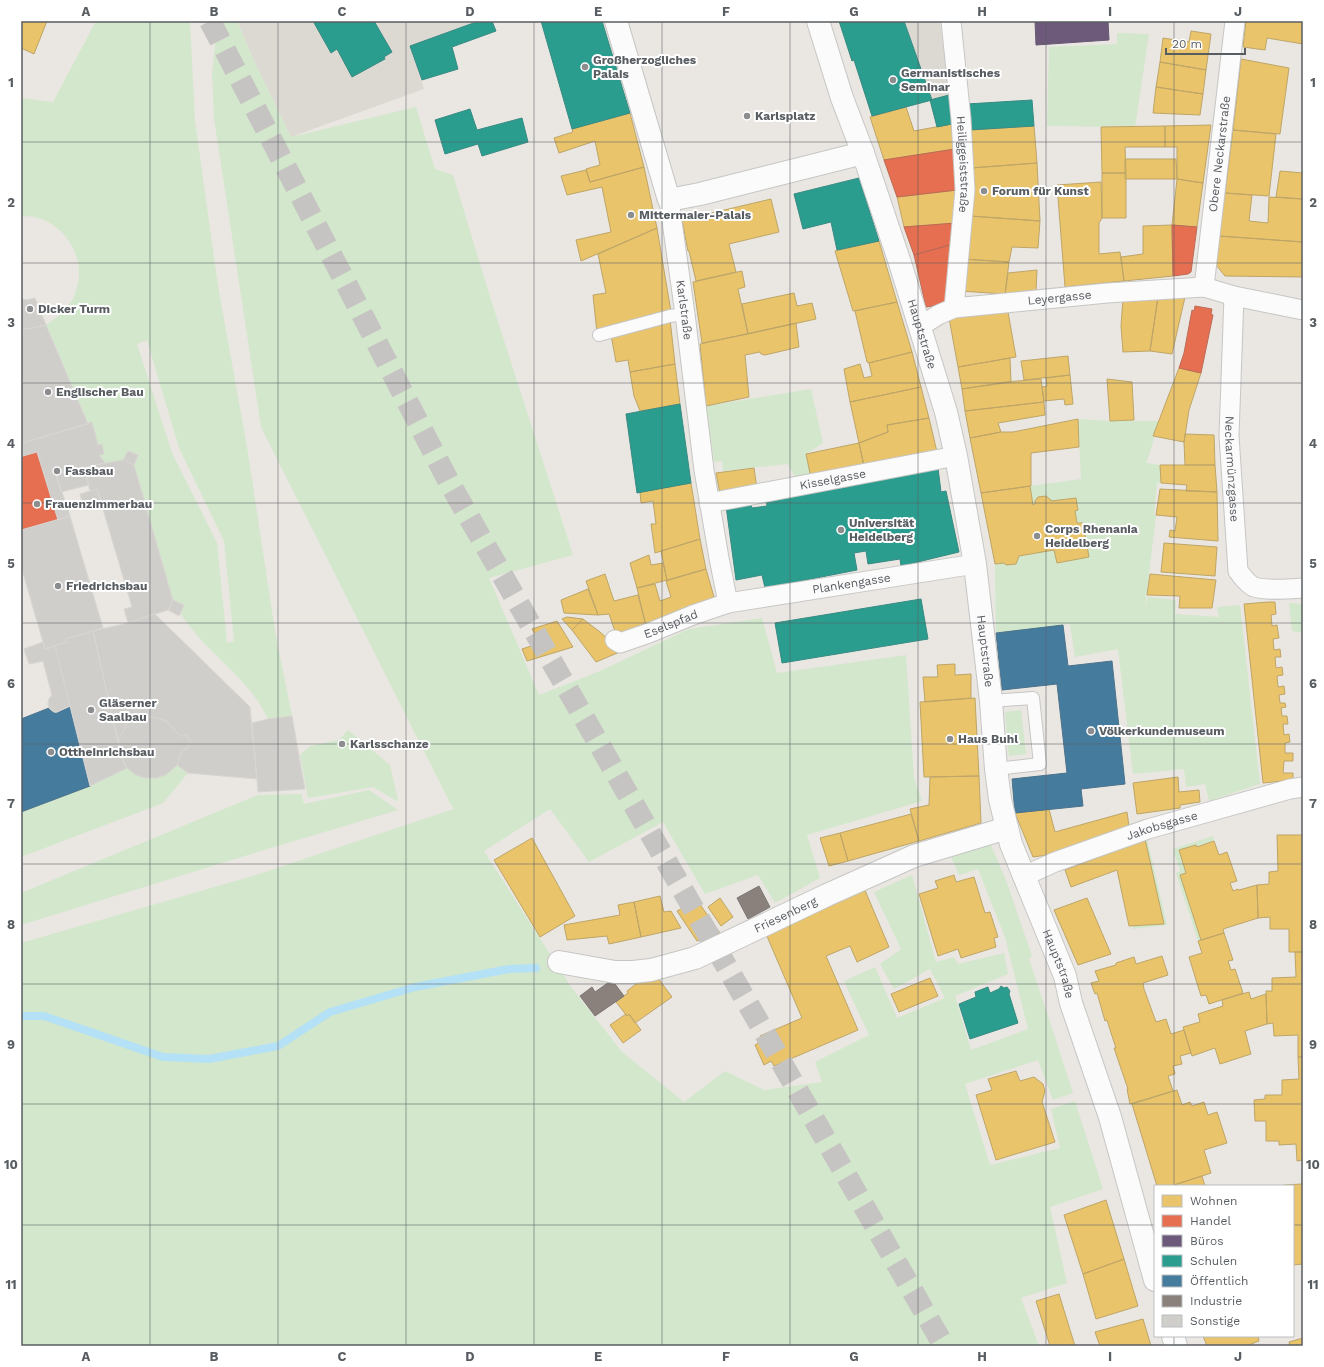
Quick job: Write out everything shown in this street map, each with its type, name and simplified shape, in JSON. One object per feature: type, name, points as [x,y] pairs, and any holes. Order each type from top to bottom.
[{"type":"street","name":"Karlstraße","points":[[616,21],[669,200],[685,314],[704,470],[728,603]]},
{"type":"street","name":"Hauptstraße","points":[[818,21],[842,98],[863,153],[900,263],[946,412],[956,456],[975,564],[991,701],[996,769],[1000,798],[1011,844],[1065,976],[1071,1003],[1110,1117],[1154,1276]]},
{"type":"street","name":"Heiliggeiststraße","points":[[951,21],[962,119],[965,190],[954,308]]},
{"type":"street","name":"Obere Neckarstraße","points":[[1204,287],[1235,21]]},
{"type":"street","points":[[669,200],[700,194],[863,153]]},
{"type":"street","points":[[1204,287],[1234,296],[1303,310]]},
{"type":"street","name":"Leyergasse","points":[[919,327],[938,315],[954,308],[1107,293],[1204,287]]},
{"type":"street","name":"Neckarmünzgasse","points":[[1234,296],[1230,436],[1238,571],[1245,580],[1254,586],[1276,589],[1303,588]]},
{"type":"street","name":"Kisselgasse","points":[[709,503],[956,456]]},
{"type":"street","name":"Plankengasse","points":[[728,603],[975,564]]},
{"type":"street","name":"Eselspfad","points":[[615,640],[620,643],[728,603]]},
{"type":"street","name":"Jakobsgasse","points":[[1024,876],[1055,862],[1148,829],[1290,789],[1303,787]]},
{"type":"street","name":"Friesenberg","points":[[563,959],[615,972],[633,972],[651,970],[695,958],[827,895],[914,856],[1007,828]]},
{"type":"lane","points":[[599,335],[670,316],[685,314]]},
{"type":"lane","points":[[991,701],[1033,698],[1040,764],[996,769]]},
{"type":"shaded area","points":[[237,21],[479,21],[410,46],[424,89],[291,137],[254,61]]},
{"type":"shaded area","name":"Germanistisches Seminar","points":[[839,21],[940,21],[949,95],[872,116]]},
{"type":"green space","points":[[96,21],[190,21],[195,121],[218,286],[247,447],[275,631],[292,716],[268,719],[255,697],[247,687],[203,642],[180,613],[184,605],[173,600],[134,465],[138,455],[128,451],[123,460],[105,463],[99,455],[92,423],[88,424],[46,325],[61,314],[74,298],[79,274],[78,261],[67,238],[58,228],[47,221],[34,217],[21,216],[21,98],[53,102]],"holes":[[[147,340],[179,448],[224,541],[234,641],[227,643],[217,543],[172,453],[137,344]]]},
{"type":"green space","points":[[218,21],[237,21],[254,61],[291,137],[416,107],[435,169],[453,175],[491,300],[573,555],[489,578],[539,695],[600,671],[689,629],[762,618],[777,673],[906,655],[914,778],[922,801],[807,835],[820,878],[775,903],[758,875],[705,894],[663,822],[589,862],[550,809],[484,851],[571,987],[622,1052],[684,1102],[725,1071],[764,1090],[822,1082],[815,1062],[869,1035],[844,981],[875,967],[897,1018],[945,998],[930,969],[894,989],[880,964],[901,949],[874,892],[912,875],[936,962],[954,957],[958,964],[1004,953],[1008,974],[955,996],[971,1050],[1028,1029],[1005,937],[978,869],[959,875],[949,853],[990,843],[1006,880],[1032,956],[1029,959],[1073,1093],[1053,1100],[1038,1060],[965,1084],[990,1165],[1060,1148],[1051,1109],[1075,1101],[1103,1189],[1050,1207],[1067,1283],[1021,1298],[1039,1346],[21,1346],[21,943],[256,875],[454,809],[261,427],[214,118],[212,73]]},
{"type":"green space","points":[[1117,33],[1149,34],[1135,127],[1047,126],[1049,47],[1117,44]]},
{"type":"green space","points":[[811,389],[823,443],[806,454],[811,478],[797,481],[788,464],[723,471],[722,461],[714,462],[706,406]]},
{"type":"green space","points":[[1078,419],[1110,421],[1159,421],[1146,463],[1160,465],[1161,483],[1157,483],[1154,515],[1156,515],[1145,608],[1148,597],[1176,600],[1175,614],[1219,617],[1217,607],[1240,605],[1260,784],[1209,801],[1205,784],[1186,787],[1184,769],[1133,774],[1118,649],[1075,657],[1070,624],[996,633],[995,564],[1016,564],[1019,556],[1054,550],[1088,557],[1083,523],[1077,523],[1075,511],[1078,509],[1076,498],[1051,501],[1046,496],[1038,497],[1033,505],[1030,486],[1081,479]]},
{"type":"green space","points":[[1289,603],[1303,604],[1303,633],[1292,631]]},
{"type":"green space","points":[[1021,710],[1026,754],[1009,756],[1005,712]]},
{"type":"green space","points":[[348,730],[390,765],[397,801],[373,787],[308,798],[300,755],[310,746],[339,740]]},
{"type":"green space","points":[[177,765],[188,773],[163,803],[21,857],[21,812],[85,788],[127,768],[140,776],[153,778],[165,775]]},
{"type":"green space","points":[[369,790],[398,810],[21,925],[21,893],[258,795],[301,794],[304,804]]},
{"type":"green space","points":[[1213,836],[1214,841],[1197,847],[1196,845],[1179,850],[1186,873],[1181,875],[1201,940],[1198,941],[1176,873],[1180,871],[1173,849]]},
{"type":"green space","points":[[1147,838],[1167,925],[1133,929],[1133,926],[1164,924],[1145,839]]},
{"type":"building: Wohnen","points":[[21,21],[47,21],[34,54],[21,48]]},
{"type":"building: Wohnen","points":[[1246,21],[1302,21],[1303,44],[1267,38],[1265,50],[1243,47]]},
{"type":"building: Wohnen","points":[[1191,31],[1211,34],[1206,70],[1160,62],[1163,38],[1189,42]]},
{"type":"building: Wohnen","points":[[1241,59],[1289,68],[1280,134],[1233,130]]},
{"type":"building: Wohnen","points":[[1160,62],[1206,70],[1203,94],[1156,87]]},
{"type":"building: Wohnen","points":[[1156,87],[1203,94],[1200,115],[1153,113]]},
{"type":"building: Wohnen","points":[[906,107],[914,131],[952,124],[955,149],[884,160],[870,117]]},
{"type":"building: Wohnen","points":[[630,113],[644,167],[590,182],[586,169],[600,165],[595,141],[559,153],[554,138],[573,132],[572,129]]},
{"type":"building: Wohnen","points":[[1211,125],[1203,183],[1177,179],[1177,147],[1165,147],[1165,126]]},
{"type":"building: Wohnen","points":[[1034,126],[1037,163],[971,168],[969,130]]},
{"type":"building: Wohnen","points":[[1165,126],[1165,147],[1125,147],[1126,173],[1102,173],[1101,127]]},
{"type":"building: Wohnen","points":[[1233,130],[1276,134],[1269,196],[1225,193]]},
{"type":"building: Wohnen","points":[[1125,159],[1176,159],[1177,179],[1125,179]]},
{"type":"building: Wohnen","points":[[1037,163],[1040,221],[970,216],[971,168]]},
{"type":"building: Wohnen","name":"Mittermaier-Palais","points":[[644,167],[657,228],[581,261],[576,240],[611,232],[602,187],[567,195],[561,176],[586,170],[590,182]]},
{"type":"building: Wohnen","points":[[1280,171],[1303,173],[1303,199],[1276,197]]},
{"type":"building: Wohnen","points":[[1102,173],[1126,173],[1126,218],[1102,218]]},
{"type":"building: Wohnen","points":[[1177,179],[1203,183],[1197,227],[1172,225]]},
{"type":"building: Wohnen","points":[[1101,182],[1102,218],[1099,223],[1099,254],[1120,252],[1124,281],[1065,287],[1057,185]]},
{"type":"building: Wohnen","points":[[957,190],[956,223],[904,227],[897,197]]},
{"type":"building: Wohnen","points":[[1225,193],[1252,195],[1249,221],[1268,223],[1269,197],[1303,199],[1303,242],[1219,236]]},
{"type":"building: Wohnen","points":[[771,199],[779,232],[729,244],[736,272],[696,281],[682,220]]},
{"type":"building: Wohnen","points":[[970,216],[1040,221],[1038,248],[1012,247],[1009,262],[963,259]]},
{"type":"building: Wohnen","points":[[1172,225],[1173,276],[1124,281],[1121,257],[1143,254],[1143,226]]},
{"type":"building: Wohnen","points":[[657,228],[671,312],[597,333],[593,295],[606,293],[598,254]]},
{"type":"building: Wohnen","points":[[1219,236],[1303,242],[1303,277],[1225,276],[1216,265]]},
{"type":"building: Wohnen","points":[[879,241],[897,302],[853,311],[835,251]]},
{"type":"building: Wohnen","points":[[963,259],[1009,262],[1005,294],[960,291]]},
{"type":"building: Wohnen","points":[[1037,270],[1036,291],[1005,294],[1008,273]]},
{"type":"building: Wohnen","points":[[742,271],[745,287],[738,289],[748,334],[702,343],[693,282]]},
{"type":"building: Wohnen","points":[[794,293],[797,306],[812,303],[816,319],[748,334],[742,304]]},
{"type":"building: Wohnen","points":[[1158,297],[1185,297],[1172,354],[1150,351]]},
{"type":"building: Wohnen","points":[[1158,297],[1150,351],[1123,352],[1121,326],[1123,298]]},
{"type":"building: Wohnen","points":[[897,302],[912,352],[869,363],[867,362],[855,311]]},
{"type":"building: Wohnen","points":[[1008,312],[1016,357],[958,367],[949,318]]},
{"type":"building: Wohnen","points":[[670,319],[675,364],[630,372],[628,360],[616,362],[611,335]]},
{"type":"building: Wohnen","points":[[796,323],[799,347],[765,355],[761,354],[760,352],[745,355],[749,397],[706,406],[700,344]]},
{"type":"building: Wohnen","points":[[912,352],[921,387],[850,402],[844,369],[860,364],[864,378],[872,376],[869,363]]},
{"type":"building: Wohnen","points":[[1068,356],[1070,375],[1024,380],[1021,361]]},
{"type":"building: Wohnen","points":[[1010,358],[1011,382],[962,389],[958,367]]},
{"type":"building: Wohnen","points":[[675,364],[680,404],[640,411],[634,396],[630,372]]},
{"type":"building: Wohnen","points":[[1179,368],[1201,373],[1189,410],[1184,442],[1153,436]]},
{"type":"building: Wohnen","points":[[1070,375],[1073,404],[1065,405],[1064,399],[1044,401],[1042,387],[1047,386],[1046,378]]},
{"type":"building: Wohnen","points":[[1041,379],[1044,402],[965,411],[962,389],[1006,382]]},
{"type":"building: Wohnen","points":[[1107,379],[1132,382],[1134,420],[1110,421]]},
{"type":"building: Wohnen","points":[[921,387],[929,418],[887,425],[888,432],[859,443],[850,402]]},
{"type":"building: Wohnen","points":[[1044,402],[1045,415],[998,423],[1001,432],[970,438],[965,411]]},
{"type":"building: Wohnen","points":[[929,418],[937,452],[864,466],[859,443],[888,432],[887,425]]},
{"type":"building: Wohnen","points":[[1078,419],[1079,447],[1031,453],[1031,486],[981,493],[970,438],[1001,432],[1013,432]]},
{"type":"building: Wohnen","points":[[1185,434],[1214,435],[1215,465],[1185,465]]},
{"type":"building: Wohnen","points":[[859,443],[864,466],[811,478],[806,454]]},
{"type":"building: Wohnen","points":[[1160,465],[1215,465],[1217,492],[1186,491],[1187,485],[1161,483]]},
{"type":"building: Wohnen","points":[[754,468],[757,489],[720,494],[716,473]]},
{"type":"building: Wohnen","points":[[691,483],[700,539],[655,553],[651,524],[656,524],[653,501],[641,503],[640,492]]},
{"type":"building: Wohnen","name":"Corps Rhenania Heidelberg","points":[[1030,486],[1033,505],[1038,497],[1046,496],[1051,501],[1076,498],[1078,510],[1075,511],[1077,523],[1083,523],[1089,557],[1057,563],[1054,550],[1019,556],[1016,564],[995,564],[981,493]]},
{"type":"building: Wohnen","points":[[1160,489],[1217,492],[1218,541],[1169,537],[1170,530],[1175,531],[1177,517],[1156,515]]},
{"type":"building: Wohnen","points":[[700,539],[706,569],[667,580],[661,551]]},
{"type":"building: Wohnen","points":[[1164,543],[1217,547],[1215,576],[1161,572]]},
{"type":"building: Wohnen","points":[[649,555],[651,565],[663,563],[667,580],[637,588],[630,563]]},
{"type":"building: Wohnen","points":[[706,569],[714,597],[646,626],[637,588],[655,584],[660,601],[671,597],[666,581]]},
{"type":"building: Wohnen","points":[[605,574],[614,601],[638,595],[646,626],[616,634],[609,614],[598,615],[586,581]]},
{"type":"building: Wohnen","points":[[1150,574],[1216,580],[1212,608],[1179,608],[1180,596],[1147,595]]},
{"type":"building: Wohnen","points":[[588,589],[598,615],[564,613],[561,600]]},
{"type":"building: Wohnen","points":[[1275,602],[1276,614],[1271,615],[1272,626],[1277,625],[1279,638],[1273,639],[1274,650],[1280,649],[1281,657],[1275,657],[1276,668],[1282,667],[1283,675],[1277,676],[1278,687],[1284,686],[1285,694],[1279,695],[1280,703],[1285,703],[1286,707],[1281,708],[1282,716],[1287,716],[1288,724],[1283,724],[1284,735],[1289,734],[1290,742],[1285,743],[1285,753],[1293,753],[1293,761],[1284,761],[1283,773],[1293,773],[1293,780],[1263,783],[1244,604]]},
{"type":"building: Wohnen","points":[[567,617],[583,619],[572,630],[562,619]]},
{"type":"building: Wohnen","points":[[583,619],[622,651],[596,662],[572,630]]},
{"type":"building: Wohnen","points":[[557,621],[573,647],[527,661],[522,649],[540,643],[532,629]]},
{"type":"building: Wohnen","points":[[955,664],[955,675],[971,674],[971,698],[925,702],[923,677],[938,677],[937,665]]},
{"type":"building: Wohnen","name":"Haus Buhl","points":[[975,698],[979,776],[924,777],[920,702]]},
{"type":"building: Wohnen","points":[[979,776],[981,823],[919,841],[910,809],[929,805],[930,777]]},
{"type":"building: Wohnen","points":[[1178,777],[1179,792],[1199,790],[1200,802],[1180,805],[1180,808],[1137,814],[1133,783]]},
{"type":"building: Wohnen","points":[[1049,809],[1055,832],[1127,812],[1129,826],[1054,854],[1033,857],[1015,813]]},
{"type":"building: Wohnen","points":[[911,814],[919,841],[848,861],[840,833]]},
{"type":"building: Wohnen","points":[[840,833],[848,861],[829,866],[820,838]]},
{"type":"building: Wohnen","points":[[1277,835],[1303,835],[1303,952],[1289,952],[1289,929],[1270,929],[1270,917],[1258,918],[1257,885],[1269,884],[1269,872],[1278,871]]},
{"type":"building: Wohnen","points":[[532,838],[575,916],[540,937],[494,860]]},
{"type":"building: Wohnen","points":[[1145,839],[1164,924],[1129,926],[1117,870],[1071,887],[1065,870]]},
{"type":"building: Wohnen","points":[[1214,841],[1219,855],[1227,852],[1237,881],[1230,883],[1233,891],[1257,885],[1258,918],[1223,929],[1224,933],[1201,940],[1180,875],[1186,873],[1179,850],[1196,845],[1197,847]]},
{"type":"building: Wohnen","points":[[954,875],[956,882],[974,877],[985,913],[990,912],[998,937],[994,938],[996,947],[961,958],[958,949],[938,956],[919,894],[938,888],[935,881]]},
{"type":"building: Wohnen","points":[[864,888],[889,947],[857,962],[850,946],[826,956],[858,1030],[774,1066],[771,1061],[764,1065],[755,1045],[762,1041],[760,1036],[802,1018],[766,934]]},
{"type":"building: Wohnen","points":[[660,896],[664,912],[671,911],[681,928],[641,937],[634,902]]},
{"type":"building: Wohnen","points":[[720,898],[733,917],[721,926],[708,907]]},
{"type":"building: Wohnen","points":[[1087,898],[1111,954],[1078,965],[1054,910]]},
{"type":"building: Wohnen","points":[[697,900],[720,933],[697,941],[677,911]]},
{"type":"building: Wohnen","points":[[634,902],[641,937],[609,944],[607,936],[567,940],[564,925],[620,915],[618,905]]},
{"type":"building: Wohnen","points":[[1224,933],[1233,960],[1228,961],[1231,970],[1235,969],[1243,993],[1209,1004],[1206,995],[1201,996],[1189,957],[1202,953],[1198,941]]},
{"type":"building: Wohnen","points":[[1295,952],[1303,952],[1303,1057],[1298,1057],[1298,1035],[1274,1036],[1273,1023],[1267,1024],[1266,991],[1272,991],[1272,978],[1296,977]]},
{"type":"building: Wohnen","points":[[1162,956],[1168,975],[1143,983],[1144,989],[1156,1022],[1166,1019],[1171,1034],[1184,1030],[1191,1053],[1180,1056],[1182,1064],[1173,1066],[1175,1074],[1168,1076],[1173,1091],[1130,1104],[1128,1089],[1114,1048],[1116,1048],[1107,1020],[1105,1021],[1097,993],[1095,994],[1091,983],[1099,981],[1095,971],[1116,965],[1116,963],[1134,957],[1136,964]]},
{"type":"building: Wohnen","points":[[655,974],[672,997],[635,1023],[629,1014],[627,1016],[616,1002],[640,981],[641,983]]},
{"type":"building: Wohnen","points":[[930,978],[938,996],[899,1012],[891,994]]},
{"type":"building: Wohnen","points":[[1249,992],[1251,999],[1266,994],[1267,1024],[1245,1031],[1251,1054],[1220,1064],[1215,1048],[1192,1056],[1183,1027],[1200,1022],[1198,1014],[1223,1006],[1222,1000]]},
{"type":"building: Wohnen","points":[[626,1014],[627,1016],[629,1014],[641,1030],[623,1043],[610,1025]]},
{"type":"building: Wohnen","points":[[1298,1057],[1303,1057],[1303,1160],[1297,1161],[1296,1144],[1279,1145],[1279,1141],[1266,1141],[1266,1121],[1255,1121],[1254,1100],[1265,1099],[1265,1095],[1282,1095],[1282,1080],[1299,1079]]},
{"type":"building: Wohnen","points":[[1016,1071],[1020,1081],[1034,1077],[1043,1084],[1045,1091],[1042,1102],[1055,1142],[996,1160],[976,1095],[992,1090],[988,1079]]},
{"type":"building: Wohnen","points":[[1177,1090],[1182,1105],[1190,1102],[1192,1106],[1204,1102],[1208,1115],[1217,1112],[1227,1143],[1204,1150],[1211,1173],[1174,1185],[1157,1185],[1132,1104]]},
{"type":"building: Wohnen","points":[[1303,1160],[1303,1264],[1294,1265],[1294,1185],[1284,1185],[1302,1184]]},
{"type":"building: Wohnen","points":[[1202,1176],[1205,1185],[1174,1185]]},
{"type":"building: Wohnen","points":[[1106,1200],[1124,1259],[1083,1274],[1064,1215]]},
{"type":"building: Wohnen","points":[[1124,1259],[1138,1306],[1096,1319],[1083,1274]]},
{"type":"building: Wohnen","points":[[1059,1294],[1075,1346],[1050,1346],[1036,1301]]},
{"type":"building: Wohnen","points":[[1143,1319],[1151,1346],[1100,1346],[1095,1332]]},
{"type":"building: Wohnen","points":[[1203,1337],[1258,1337],[1259,1341],[1246,1346],[1207,1346]]},
{"type":"building: Wohnen","points":[[1303,1338],[1303,1346],[1290,1346],[1289,1342]]},
{"type":"building: Handel","points":[[955,149],[957,190],[897,197],[884,160]]},
{"type":"building: Handel","points":[[956,223],[953,244],[914,255],[904,227]]},
{"type":"building: Handel","points":[[1172,225],[1197,227],[1191,272],[1188,274],[1173,276]]},
{"type":"building: Handel","points":[[953,244],[946,304],[926,307],[914,255]]},
{"type":"building: Handel","points":[[1195,306],[1212,309],[1211,314],[1213,315],[1201,373],[1179,368],[1184,353],[1192,310],[1194,311]]},
{"type":"building: Handel","name":"Frauenzimmerbau","points":[[37,452],[58,520],[21,530],[21,457]]},
{"type":"building: Büros","points":[[1035,21],[1108,21],[1109,40],[1036,45]]},
{"type":"building: Schulen","points":[[313,21],[374,21],[392,52],[384,57],[385,59],[352,77],[337,49],[331,53]]},
{"type":"building: Schulen","points":[[479,21],[492,21],[496,31],[452,47],[458,69],[422,80],[410,46]]},
{"type":"building: Schulen","name":"Großherzogliches Palais","points":[[541,21],[602,21],[630,113],[572,129]]},
{"type":"building: Schulen","name":"Germanistisches Seminar","points":[[839,21],[904,21],[932,100],[872,116],[854,60],[852,61]]},
{"type":"building: Schulen","points":[[949,95],[952,124],[937,127],[930,100]]},
{"type":"building: Schulen","points":[[1032,100],[1034,126],[969,130],[967,104]]},
{"type":"building: Schulen","points":[[470,109],[477,130],[522,118],[528,142],[482,156],[478,144],[445,154],[435,120]]},
{"type":"building: Schulen","points":[[859,178],[879,241],[837,250],[831,222],[803,229],[794,194]]},
{"type":"building: Schulen","points":[[680,404],[691,483],[637,493],[626,414]]},
{"type":"building: Schulen","name":"Universität Heidelberg","points":[[938,468],[941,492],[946,491],[959,552],[901,566],[900,559],[868,564],[866,551],[854,553],[857,570],[765,588],[762,575],[736,580],[726,506],[750,502],[752,508],[767,506],[766,499],[849,487],[849,482]]},
{"type":"building: Schulen","points":[[921,599],[928,639],[782,663],[775,623]]},
{"type":"building: Schulen","points":[[1001,986],[1004,988],[1007,987],[1010,991],[1009,994],[1018,1023],[970,1039],[959,1004],[976,997],[975,992],[988,987],[990,993],[999,989]]},
{"type":"building: Öffentlich","name":"Völkerkundemuseum","points":[[1063,625],[1068,666],[1112,661],[1125,784],[1081,789],[1083,806],[1015,813],[1012,779],[1067,773],[1057,684],[1002,690],[996,633]]},
{"type":"building: Öffentlich","name":"Ottheinrichsbau","points":[[70,706],[90,786],[21,812],[21,719],[49,708],[54,712],[57,712]]},
{"type":"building: Industrie","points":[[759,886],[770,907],[748,919],[737,898]]},
{"type":"building: Industrie","points":[[612,980],[624,996],[595,1016],[580,996],[592,987],[595,992]]},
{"type":"building: Sonstige","name":"Dicker Turm","points":[[35,298],[46,325],[21,329],[21,299],[27,300]]},
{"type":"building: Sonstige","name":"Englischer Bau","points":[[46,325],[88,424],[26,442],[22,446],[23,456],[21,457],[21,329]]},
{"type":"building: Sonstige","name":"Fassbau","points":[[92,422],[98,445],[102,444],[104,454],[99,455],[105,463],[56,474],[70,516],[58,520],[37,452],[23,456],[22,446],[26,442]]},
{"type":"building: Sonstige","points":[[128,451],[138,455],[134,465],[123,460]]},
{"type":"building: Sonstige","points":[[123,460],[134,465],[173,600],[168,610],[128,623],[124,609],[132,607],[97,489],[90,491],[84,467]]},
{"type":"building: Sonstige","points":[[84,467],[89,485],[61,492],[56,474]]},
{"type":"building: Sonstige","points":[[97,489],[101,500],[83,506],[80,494]]},
{"type":"building: Sonstige","name":"Friedrichsbau","points":[[70,516],[103,628],[66,639],[67,642],[45,649],[21,566],[21,530]]},
{"type":"building: Sonstige","points":[[173,600],[184,605],[179,616],[168,610]]},
{"type":"building: Sonstige","points":[[155,614],[250,707],[257,779],[188,773],[177,765],[182,750],[187,749],[191,741],[186,735],[180,736],[170,724],[158,718],[149,717],[138,720],[133,716],[128,718],[125,721],[126,726],[118,741],[93,631],[128,623]]},
{"type":"building: Sonstige","name":"Gläserner Saalbau","points":[[93,631],[121,756],[127,768],[90,786],[70,706],[57,712],[54,712],[49,708],[49,699],[52,695],[43,661],[29,664],[24,649],[43,642],[45,649],[67,642],[66,639]]},
{"type":"building: Sonstige","points":[[43,642],[45,649],[55,646],[70,706],[57,712],[54,712],[49,708],[49,699],[52,695],[43,661],[29,664],[24,649]]},
{"type":"building: Sonstige","points":[[133,716],[138,720],[149,717],[165,720],[180,736],[186,735],[191,741],[187,749],[182,750],[177,765],[166,775],[156,778],[145,778],[136,775],[124,764],[118,741],[126,726],[125,721]]},
{"type":"building: Sonstige","points":[[292,716],[305,789],[258,792],[252,723]]},
{"type":"waterway","points":[[21,1016],[44,1016],[163,1057],[209,1059],[278,1046],[330,1012],[415,987],[509,969],[536,968]]},
{"type":"tunnel","points":[[210,21],[450,484],[944,1346]]},
{"type":"place","name":"Großherzogliches Palais","points":[[585,67]]},
{"type":"place","name":"Germanistisches Seminar","points":[[893,80]]},
{"type":"place","name":"Karlsplatz","points":[[747,116]]},
{"type":"place","name":"Forum für Kunst","points":[[984,191]]},
{"type":"place","name":"Mittermaier-Palais","points":[[631,215]]},
{"type":"place","name":"Dicker Turm","points":[[30,309]]},
{"type":"place","name":"Englischer Bau","points":[[48,392]]},
{"type":"place","name":"Fassbau","points":[[57,471]]},
{"type":"place","name":"Frauenzimmerbau","points":[[37,504]]},
{"type":"place","name":"Universität Heidelberg","points":[[841,530]]},
{"type":"place","name":"Corps Rhenania Heidelberg","points":[[1037,536]]},
{"type":"place","name":"Friedrichsbau","points":[[58,586]]},
{"type":"place","name":"Gläserner Saalbau","points":[[91,710]]},
{"type":"place","name":"Völkerkundemuseum","points":[[1091,731]]},
{"type":"place","name":"Haus Buhl","points":[[950,739]]},
{"type":"place","name":"Karlsschanze","points":[[342,744]]},
{"type":"place","name":"Ottheinrichsbau","points":[[51,752]]}]
